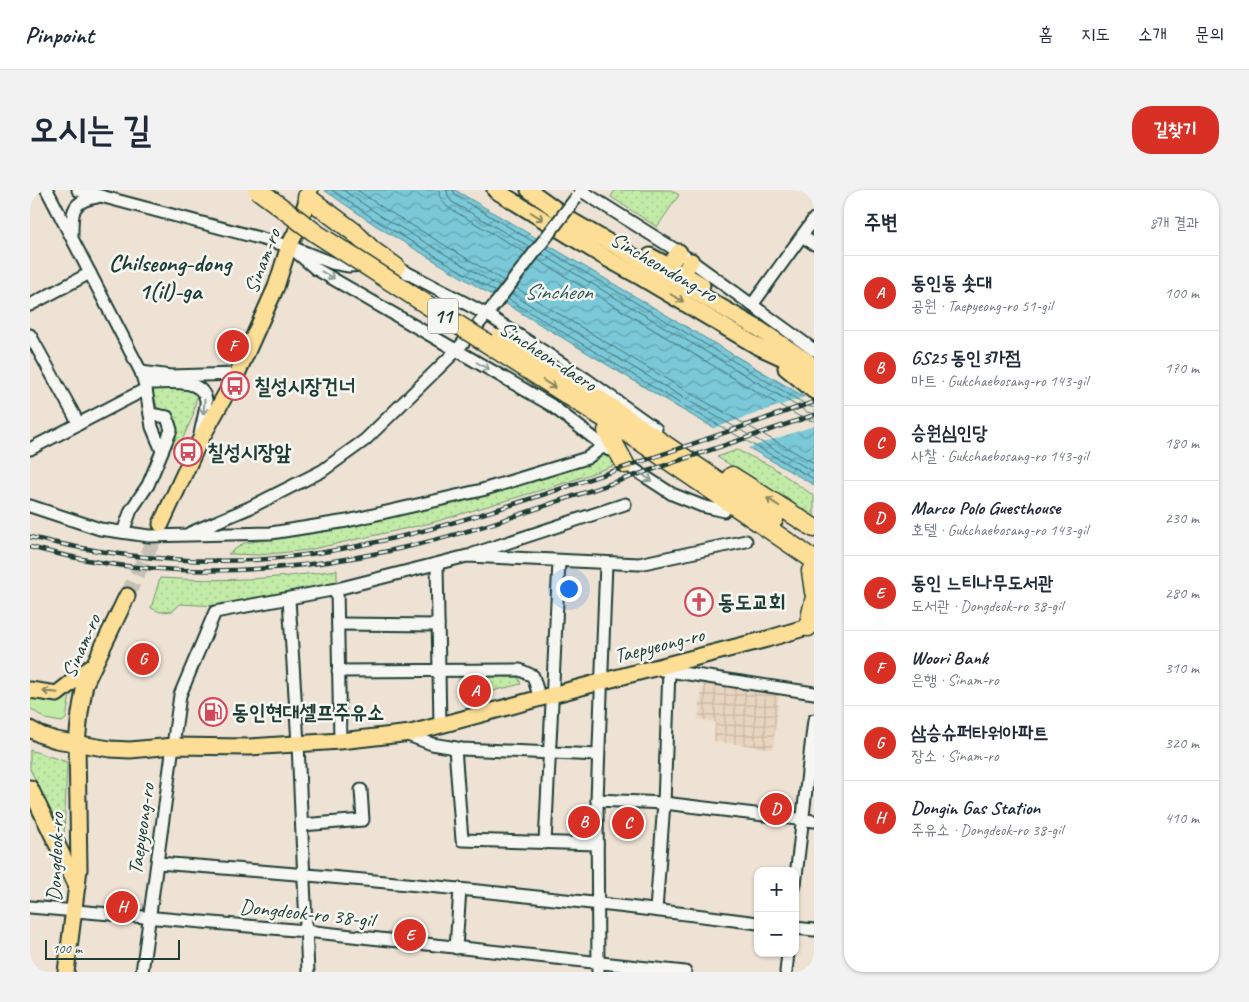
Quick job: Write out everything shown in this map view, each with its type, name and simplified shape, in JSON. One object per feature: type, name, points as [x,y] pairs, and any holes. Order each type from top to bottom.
[{"type":"highway","name":"Sincheon-daero","points":[[258,190],[317,234],[573,391]]},
{"type":"highway","name":"Sincheon-daero","points":[[277,190],[327,227],[476,324],[597,407],[814,546]]},
{"type":"highway","points":[[309,194],[372,250],[396,267]]},
{"type":"highway","name":"Sincheon-daero","points":[[597,407],[634,438],[813,568]]},
{"type":"highway","points":[[597,407],[673,440],[814,528]]},
{"type":"highway","points":[[597,407],[606,438],[625,464]]},
{"type":"highway","points":[[606,438],[813,568],[814,592]]},
{"type":"highway","points":[[811,626],[814,601]]},
{"type":"main road","name":"Sincheondong-ro","points":[[495,190],[606,258],[754,344],[794,363],[814,376]]},
{"type":"main road","name":"Sincheondong-ro","points":[[529,190],[572,221],[760,329],[814,366]]},
{"type":"main road","name":"Sinam-ro","points":[[161,524],[198,444],[237,374],[276,287],[309,194]]},
{"type":"main road","points":[[572,221],[589,221],[665,264],[685,257],[687,276],[753,317],[760,329],[754,344],[814,391]]},
{"type":"main road","name":"Sinam-ro","points":[[77,743],[80,713],[86,684],[127,596]]},
{"type":"main road","name":"Taepyeong-ro","points":[[30,728],[41,735],[56,740],[110,749],[130,750],[173,746],[249,747],[340,742],[404,734],[546,698],[600,682],[662,670],[811,626]]},
{"type":"main road","points":[[30,690],[57,694],[95,664]]},
{"type":"main road","name":"Dongdeok-ro","points":[[66,972],[79,869],[77,743]]},
{"type":"main road","points":[[30,788],[70,869],[77,888]]},
{"type":"street","points":[[47,190],[141,372],[146,389],[152,427],[162,451]]},
{"type":"street","points":[[78,190],[289,246],[332,263],[349,266],[374,264],[396,267],[486,314],[586,379],[673,440]]},
{"type":"street","points":[[184,536],[249,508],[322,471],[365,440],[458,350],[580,192],[685,257],[814,350]]},
{"type":"street","points":[[72,237],[72,216],[77,204],[84,200],[102,196]]},
{"type":"street","points":[[752,305],[814,219]]},
{"type":"street","points":[[802,236],[814,244]]},
{"type":"street","points":[[30,506],[100,529],[149,536],[270,533],[346,521],[482,490],[587,458],[606,438],[458,350],[316,269],[289,246]]},
{"type":"street","points":[[30,305],[90,272]]},
{"type":"street","points":[[30,335],[78,424]]},
{"type":"street","points":[[141,372],[171,376],[237,374]]},
{"type":"street","name":"Sinam-ro","points":[[141,372],[150,383],[188,384],[196,386],[202,393],[206,401],[198,444]]},
{"type":"street","points":[[30,448],[146,389]]},
{"type":"street","points":[[123,532],[131,510],[148,485],[171,430],[167,417],[150,414]]},
{"type":"street","points":[[625,464],[672,494],[702,506],[724,511]]},
{"type":"street","points":[[308,972],[298,744],[289,599],[437,565],[625,504]]},
{"type":"street","points":[[467,556],[559,562],[640,564],[746,541]]},
{"type":"street","points":[[544,843],[549,753],[546,698],[559,562]]},
{"type":"street","name":"Taepyeong-ro","points":[[600,682],[606,563]]},
{"type":"street","points":[[437,565],[440,725]]},
{"type":"street","points":[[337,589],[340,742]]},
{"type":"street","name":"Taepyeong-ro","points":[[142,972],[180,695],[215,612],[289,599]]},
{"type":"street","points":[[338,624],[438,626]]},
{"type":"street","points":[[338,671],[520,670],[533,676],[546,698]]},
{"type":"street","points":[[656,910],[664,803],[662,670],[814,693]]},
{"type":"street","points":[[598,968],[597,800],[600,682]]},
{"type":"street","points":[[797,867],[814,720]]},
{"type":"street","points":[[404,734],[432,744],[455,748],[598,755]]},
{"type":"street","points":[[455,748],[462,840],[597,844]]},
{"type":"street","points":[[302,825],[363,820],[360,790]]},
{"type":"street","points":[[597,800],[664,803],[814,822]]},
{"type":"street","points":[[158,863],[304,874],[597,902],[754,922]]},
{"type":"street","points":[[456,948],[460,889]]},
{"type":"street","name":"Dongdeok-ro 38-gil","points":[[30,907],[306,931],[456,948],[598,968],[684,972]]},
{"type":"street","points":[[799,928],[814,930]]},
{"type":"street","points":[[786,972],[788,957]]},
{"type":"shaded area","points":[[703,684],[779,694],[773,749],[714,741],[715,722],[698,719]]},
{"type":"green space","points":[[615,190],[671,190],[679,195],[657,227],[611,197]]},
{"type":"green space","points":[[150,383],[185,388],[197,394],[193,416],[177,451],[168,442]]},
{"type":"green space","points":[[737,450],[771,466],[814,496],[814,520],[773,493],[768,487],[717,457]]},
{"type":"green space","points":[[604,454],[618,464],[568,482],[431,523],[308,550],[260,555],[228,554],[244,543],[322,532],[483,496],[588,462]]},
{"type":"green space","points":[[337,570],[337,582],[219,606],[180,604],[173,611],[160,612],[151,608],[160,578],[249,579]]},
{"type":"green space","points":[[459,676],[518,677],[521,684],[460,699]]},
{"type":"green space","points":[[70,695],[66,719],[62,722],[45,719],[30,708],[30,697],[46,701],[56,701]]},
{"type":"green space","points":[[30,750],[67,762],[64,839],[30,769]]},
{"type":"water","name":"Sincheon","points":[[324,190],[455,190],[805,397],[814,404],[814,485],[679,408],[375,225]]},
{"type":"pier","points":[[807,396],[814,401],[814,426],[745,449],[711,429]]},
{"type":"tunnel","points":[[127,596],[161,524]]},
{"type":"railway","points":[[30,537],[118,554],[178,560],[238,561],[306,555],[343,549],[416,533],[524,501],[814,402]]},
{"type":"railway","points":[[30,547],[117,565],[187,570],[269,568],[351,558],[432,541],[485,526],[814,415]]},
{"type":"place","name":"Woori Bank","points":[[233,346]]},
{"type":"place","name":"칠성시장건너","points":[[235,386]]},
{"type":"place","name":"칠성시장앞","points":[[188,452]]},
{"type":"place","name":"동도교회","points":[[699,602]]},
{"type":"place","name":"삼승슈퍼타워아파트","points":[[143,659]]},
{"type":"place","name":"동인동 솟대","points":[[475,691]]},
{"type":"place","name":"동인현대셀프주유소","points":[[213,712]]},
{"type":"place","name":"Marco Polo Guesthouse","points":[[776,809]]},
{"type":"place","name":"GS25 동인3가점","points":[[584,822]]},
{"type":"place","name":"승원심인당","points":[[628,823]]},
{"type":"place","name":"Dongin Gas Station","points":[[122,907]]},
{"type":"place","name":"동인 느티나무도서관","points":[[410,935]]},
{"type":"district","name":"Chilseong-dong 1(il)-ga","points":[[170,277]]}]
